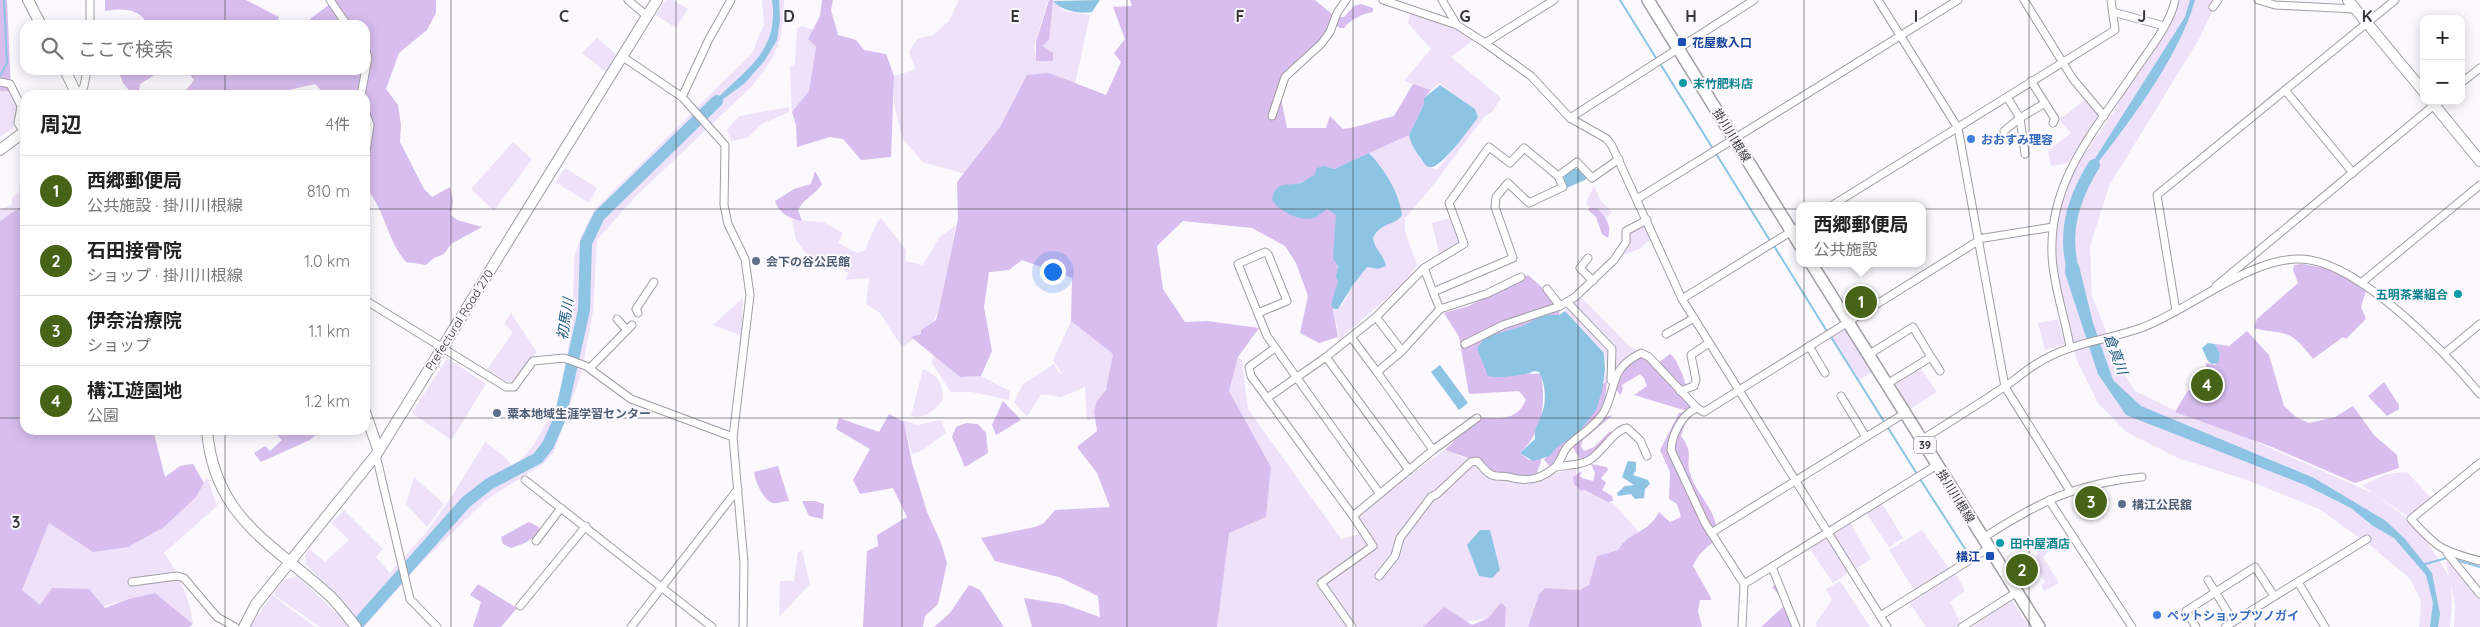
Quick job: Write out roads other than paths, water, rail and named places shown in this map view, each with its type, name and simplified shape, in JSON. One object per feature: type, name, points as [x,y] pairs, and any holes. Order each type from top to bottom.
[{"type":"main road","points":[[28,0],[38,20]]},
{"type":"main road","name":"Prefectural Road 270","points":[[244,627],[256,604],[377,452],[657,0]]},
{"type":"main road","name":"掛川川根線","points":[[1648,0],[1735,139],[1796,229]]},
{"type":"main road","points":[[2348,0],[2420,87]]},
{"type":"main road","points":[[67,75],[75,90]]},
{"type":"main road","points":[[2437,105],[2480,161]]},
{"type":"main road","points":[[0,150],[20,135]]},
{"type":"main road","name":"掛川川根線","points":[[1814,267],[2039,627]]},
{"type":"main road","points":[[370,429],[377,452]]},
{"type":"main road","points":[[208,435],[214,467],[230,502],[253,532],[332,598],[353,623]]},
{"type":"street","points":[[90,0],[90,20]]},
{"type":"street","points":[[330,0],[344,20]]},
{"type":"street","points":[[628,0],[647,16]]},
{"type":"street","points":[[682,97],[708,40],[731,0]]},
{"type":"street","points":[[1272,116],[1285,78],[1321,44],[1330,32],[1337,13],[1346,0]]},
{"type":"street","points":[[1383,0],[1457,25],[1531,76],[1570,118],[1606,139],[1619,159],[1682,299],[1884,622]]},
{"type":"street","points":[[1442,0],[1457,25]]},
{"type":"street","points":[[1485,43],[1554,0]]},
{"type":"street","points":[[1570,118],[1754,0]]},
{"type":"street","points":[[1878,0],[1958,128],[2005,387],[2070,491]]},
{"type":"street","points":[[1637,199],[1958,0]]},
{"type":"street","points":[[2024,0],[2073,79],[2104,116]]},
{"type":"street","points":[[1838,202],[2115,30],[2111,0]]},
{"type":"street","points":[[2072,347],[2055,277],[2052,255],[2053,227],[2066,176],[2164,26],[2175,0]]},
{"type":"street","points":[[2212,6],[2218,0]]},
{"type":"street","points":[[2258,0],[2274,5],[2355,9]]},
{"type":"street","points":[[2176,311],[2157,195],[2395,0]]},
{"type":"street","points":[[2113,12],[2164,26]]},
{"type":"street","points":[[623,56],[682,97],[706,122],[724,145],[724,205],[728,224],[744,259],[750,295],[733,437],[744,563],[743,627]]},
{"type":"street","points":[[2465,80],[2480,68]]},
{"type":"street","points":[[81,90],[86,75]]},
{"type":"street","points":[[361,90],[364,75]]},
{"type":"street","points":[[2031,81],[2055,119],[2053,123]]},
{"type":"street","points":[[0,82],[10,84],[20,104]]},
{"type":"street","points":[[2285,90],[2353,173]]},
{"type":"street","points":[[2006,97],[2020,118],[2025,154]]},
{"type":"street","points":[[2004,131],[2020,118],[2045,103]]},
{"type":"street","points":[[2209,292],[2433,105]]},
{"type":"street","points":[[20,112],[18,123],[20,126]]},
{"type":"street","points":[[1267,398],[1351,338],[1376,317],[1424,268],[1464,244],[1449,203],[1489,147],[1510,163],[1524,148],[1558,176],[1563,187],[1529,203],[1508,183],[1496,197],[1495,207],[1513,258],[1434,292]]},
{"type":"street","points":[[1558,176],[1577,162],[1592,178],[1619,159]]},
{"type":"street","points":[[2361,283],[2480,185]]},
{"type":"street","points":[[1465,344],[1503,325],[1567,302],[1593,281],[1614,260],[1626,242],[1626,231],[1647,220]]},
{"type":"street","points":[[1556,467],[1568,446],[1595,424],[1604,411],[1620,368],[1640,353],[1649,357],[1697,408],[1704,412],[1978,240],[2053,227]]},
{"type":"street","points":[[1682,299],[1796,229]]},
{"type":"street","points":[[1258,313],[1287,301],[1268,254],[1265,252],[1238,264],[1267,336],[1380,494]]},
{"type":"street","points":[[1588,258],[1580,268],[1593,281]]},
{"type":"street","points":[[1921,440],[2005,387],[2037,363],[2072,347],[2142,327],[2176,311],[2209,292],[2274,262],[2295,259],[2325,264],[2343,271],[2361,283],[2445,353],[2480,394]]},
{"type":"street","points":[[1424,268],[1440,309]]},
{"type":"street","points":[[1377,372],[1402,351],[1440,309],[1486,294],[1520,277]]},
{"type":"street","points":[[638,312],[636,309],[654,282]]},
{"type":"street","points":[[1547,289],[1560,306]]},
{"type":"street","points":[[1567,302],[1612,349],[1612,373],[1608,398]]},
{"type":"street","points":[[370,303],[506,387],[514,387],[533,361],[564,358],[590,368],[632,399],[733,437]]},
{"type":"street","points":[[1376,317],[1402,351]]},
{"type":"street","points":[[1666,334],[1694,318]]},
{"type":"street","points":[[590,368],[630,328],[617,319]]},
{"type":"street","points":[[2445,353],[2480,324]]},
{"type":"street","points":[[1868,355],[1913,327],[1940,371]]},
{"type":"street","points":[[1351,338],[1433,450]]},
{"type":"street","points":[[1680,391],[1694,386],[1696,380],[1691,355],[1710,343]]},
{"type":"street","points":[[1809,346],[1825,373]]},
{"type":"street","points":[[1275,348],[1249,367],[1251,376],[1373,546],[1321,583],[1352,627]]},
{"type":"street","points":[[1326,357],[1409,470]]},
{"type":"street","points":[[1887,384],[1930,357]]},
{"type":"street","points":[[1841,396],[1866,436]]},
{"type":"street","points":[[1697,408],[1684,416],[1671,444],[1671,450],[1711,533],[1744,584],[1742,627]]},
{"type":"street","points":[[1711,533],[1904,413]]},
{"type":"street","points":[[1353,516],[1433,450],[1477,418]]},
{"type":"street","points":[[1379,576],[1395,556],[1400,538],[1431,497],[1437,494],[1471,462],[1477,461],[1489,474],[1496,477],[1507,476],[1518,481],[1541,477],[1556,467],[1590,460],[1605,448],[1622,429],[1627,428],[1640,440],[1647,456]]},
{"type":"street","points":[[377,452],[413,604],[437,627]]},
{"type":"street","points":[[2480,462],[2411,519],[2433,543],[2447,554],[2480,594]]},
{"type":"street","points":[[1744,584],[1937,465]]},
{"type":"street","points":[[1877,627],[1986,543],[2049,500],[2070,491],[2106,481],[2142,477]]},
{"type":"street","points":[[525,480],[586,526],[712,627]]},
{"type":"street","points":[[631,627],[738,489]]},
{"type":"street","points":[[2049,500],[2132,627]]},
{"type":"street","points":[[536,540],[561,508]]},
{"type":"street","points":[[520,606],[586,526]]},
{"type":"street","points":[[2225,627],[2367,539]]},
{"type":"street","points":[[2447,554],[2480,561]]},
{"type":"street","points":[[1772,567],[1796,627]]},
{"type":"street","points":[[2196,627],[2186,611],[2255,567],[2274,596]]},
{"type":"street","points":[[132,582],[177,576],[184,578],[217,617],[235,627]]},
{"type":"street","points":[[2208,580],[2233,621]]},
{"type":"street","points":[[2298,582],[2325,627]]},
{"type":"street","points":[[1962,627],[2017,592]]},
{"type":"water","points":[[772,0],[779,0],[780,20],[777,40],[765,60],[745,83],[704,113],[753,64],[762,51],[769,37],[773,20]]},
{"type":"water","points":[[1100,0],[1092,12],[1087,13],[1066,9],[1053,1]]},
{"type":"water","points":[[2190,0],[2195,0],[2187,23],[2163,70],[2116,139],[2085,179],[2082,179],[2185,17]]},
{"type":"water","points":[[1440,85],[1475,109],[1478,117],[1448,155],[1435,166],[1430,167],[1425,164],[1416,151],[1409,135],[1424,104],[1424,98]]},
{"type":"water","points":[[1369,153],[1390,182],[1398,198],[1402,215],[1396,221],[1380,229],[1373,238],[1386,266],[1378,269],[1367,267],[1338,309],[1334,309],[1331,305],[1338,281],[1336,277],[1338,266],[1333,258],[1336,215],[1327,209],[1314,218],[1296,217],[1279,208],[1272,199],[1280,186],[1302,182],[1314,176],[1317,168],[1324,166],[1334,169]]},
{"type":"water","points":[[1574,169],[1579,169],[1589,178],[1567,188],[1564,180],[1565,175]]},
{"type":"water","points":[[2067,243],[2079,266],[2093,323],[2113,380],[2141,406],[2314,478],[2386,521],[2405,539],[2432,573],[2440,614],[2438,627],[2430,627],[2433,603],[2426,575],[2394,538],[2373,526],[2351,508],[2305,485],[2126,415],[2098,374],[2065,273]]},
{"type":"water","points":[[1565,311],[1604,353],[1605,369],[1602,391],[1596,410],[1579,432],[1557,447],[1550,456],[1533,461],[1520,453],[1535,439],[1536,430],[1543,411],[1545,394],[1539,372],[1534,371],[1504,377],[1488,376],[1477,348],[1486,337],[1523,326],[1542,315],[1559,315]]},
{"type":"water","points":[[2208,343],[2215,344],[2220,354],[2218,363],[2212,364],[2208,361],[2202,348]]},
{"type":"water","points":[[1440,365],[1468,403],[1459,410],[1431,372]]},
{"type":"water","points":[[1628,461],[1636,462],[1636,470],[1633,475],[1648,480],[1650,484],[1645,489],[1644,498],[1635,499],[1631,494],[1618,496],[1617,493],[1625,486],[1634,485],[1622,477]]},
{"type":"water","points":[[1480,530],[1490,530],[1500,570],[1492,578],[1479,576],[1467,545]]},
{"type":"waterway","points":[[0,76],[7,63],[4,0]]},
{"type":"waterway","points":[[1620,0],[1656,58]]},
{"type":"waterway","points":[[1661,65],[1769,239]]},
{"type":"waterway","name":"初馬川","points":[[355,627],[466,502],[489,484],[538,458],[548,445],[560,418],[584,310],[586,243],[599,216],[717,101]]},
{"type":"waterway","name":"倉真川","points":[[2071,260],[2069,247],[2070,223],[2077,199],[2094,165]]},
{"type":"waterway","points":[[1774,246],[1828,333]]},
{"type":"waterway","points":[[1831,337],[1917,474]]},
{"type":"waterway","points":[[1920,479],[1969,555]]},
{"type":"waterway","points":[[2425,564],[2447,558]]},
{"type":"waterway","points":[[2456,560],[2480,567]]},
{"type":"place","name":"花屋敷入口","points":[[1682,42]]},
{"type":"place","name":"末竹肥料店","points":[[1683,83]]},
{"type":"place","name":"おおすみ理容","points":[[1971,139]]},
{"type":"place","name":"会下の谷公民館","points":[[756,261]]},
{"type":"place","name":"五明茶業組合","points":[[2458,294]]},
{"type":"place","name":"西郷郵便局","points":[[1861,302]]},
{"type":"place","name":"構江遊園地","points":[[2207,385]]},
{"type":"place","name":"粟本地域生涯学習センター","points":[[497,413]]},
{"type":"place","name":"伊奈治療院","points":[[2091,502]]},
{"type":"place","name":"構江公民舘","points":[[2122,504]]},
{"type":"place","name":"田中屋酒店","points":[[2000,543]]},
{"type":"place","name":"構江","points":[[1990,556]]},
{"type":"place","name":"石田接骨院","points":[[2022,570]]},
{"type":"place","name":"ペットショップツノガイ","points":[[2157,615]]}]
